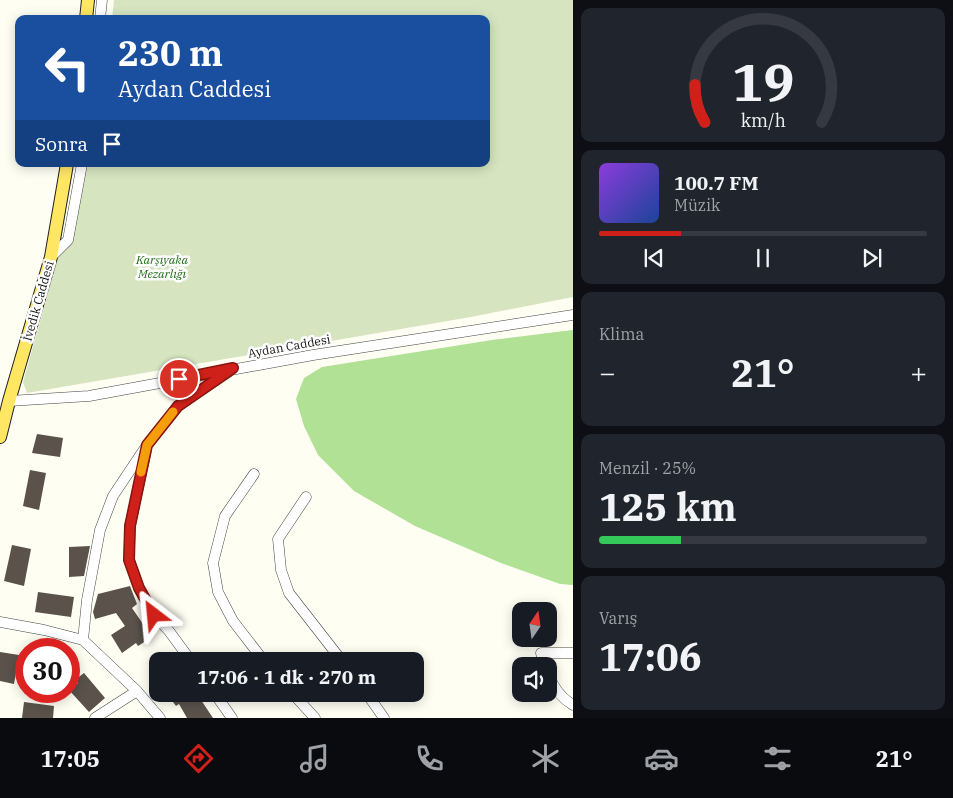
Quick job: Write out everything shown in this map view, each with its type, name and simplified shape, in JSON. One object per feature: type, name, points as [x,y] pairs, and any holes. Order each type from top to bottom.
[{"type":"main road","points":[[86,15],[88,0]]},
{"type":"main road","name":"İvedik Caddesi","points":[[0,437],[3,399],[51,257],[66,167]]},
{"type":"street","points":[[100,15],[102,0]]},
{"type":"street","points":[[51,257],[68,240],[81,167]]},
{"type":"street","name":"Aydan Caddesi","points":[[3,399],[89,396],[233,368],[573,315]]},
{"type":"street","points":[[83,640],[100,530],[113,496],[147,445],[178,406],[233,368]]},
{"type":"street","points":[[147,445],[132,518],[129,560],[139,588],[154,615],[184,652]]},
{"type":"street","points":[[254,474],[225,516],[213,563],[218,592],[229,614],[257,652]]},
{"type":"street","points":[[306,497],[278,539],[281,570],[289,593],[317,632],[334,652]]},
{"type":"street","points":[[0,622],[44,630],[83,640],[137,691],[160,718]]},
{"type":"street","points":[[542,657],[541,653],[573,653]]},
{"type":"street","points":[[96,718],[137,691]]},
{"type":"street","points":[[557,691],[573,705]]},
{"type":"street","points":[[221,702],[232,718]]},
{"type":"street","points":[[300,702],[315,718]]},
{"type":"street","points":[[372,702],[384,718]]},
{"type":"green space","name":"Karşıyaka Mezarlığı","points":[[114,0],[573,0],[573,297],[471,317],[27,393],[23,382],[70,215],[86,167],[490,167],[490,15],[112,15]]},
{"type":"green space","points":[[573,330],[573,585],[560,584],[501,563],[415,526],[354,491],[318,455],[304,426],[296,399],[304,378],[322,367],[492,340]]},
{"type":"building","points":[[37,434],[63,438],[60,457],[32,453]]},
{"type":"building","points":[[30,470],[46,473],[39,510],[23,506]]},
{"type":"building","points":[[12,545],[31,549],[24,586],[4,581]]},
{"type":"building","points":[[90,546],[84,576],[69,577],[69,547]]},
{"type":"building","points":[[130,586],[137,604],[132,608],[152,637],[138,646],[136,643],[122,653],[111,635],[125,626],[116,613],[95,619],[93,612],[98,594]]},
{"type":"building","points":[[38,592],[74,597],[71,617],[35,612]]},
{"type":"building","points":[[0,652],[15,654],[14,684],[0,681]]},
{"type":"building","points":[[84,673],[105,698],[89,712],[80,702],[80,676]]},
{"type":"building","points":[[173,702],[202,702],[213,718],[187,718],[179,704],[176,706]]},
{"type":"building","points":[[24,703],[54,706],[53,718],[22,718]]},
{"type":"slow traffic","points":[[141,472],[147,445],[173,412]]},
{"type":"route","points":[[154,615],[139,588],[129,560],[130,526],[147,445],[178,406],[233,368],[179,379]]}]
